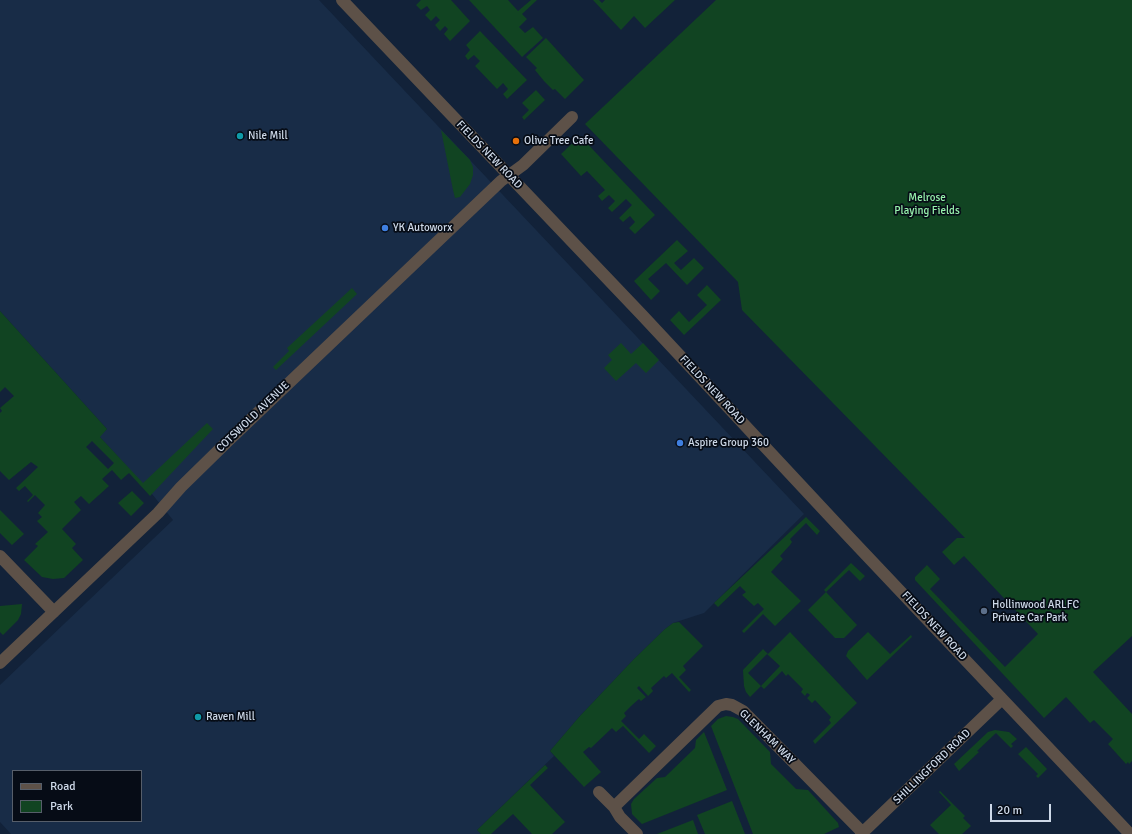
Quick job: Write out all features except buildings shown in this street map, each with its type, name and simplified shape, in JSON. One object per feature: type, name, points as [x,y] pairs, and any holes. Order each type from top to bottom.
[{"type":"street","name":"FIELDS NEW ROAD","points":[[342,0],[647,321],[1002,700],[1130,834]]},
{"type":"street","name":"COTSWOLD AVENUE","points":[[0,663],[158,513],[181,487],[228,441],[500,181],[523,165],[572,117]]},
{"type":"street","points":[[0,556],[54,612]]},
{"type":"street","name":"SHILLINGFORD ROAD","points":[[862,833],[1002,700]]},
{"type":"street","name":"GLENHAM WAY","points":[[614,807],[718,706],[726,704],[732,705],[746,714],[862,833]]},
{"type":"street","points":[[599,792],[614,807],[620,817],[637,834]]},
{"type":"shaded area","points":[[0,0],[319,0],[804,514],[704,613],[673,623],[634,659],[579,717],[550,751],[554,756],[477,830],[481,834],[11,834],[0,822],[0,685],[173,520],[152,494],[99,436],[107,429],[0,311]]},
{"type":"green space","points":[[421,0],[451,0],[470,21],[450,41],[444,34],[448,29],[445,26],[440,31],[435,25],[440,20],[436,16],[431,21],[425,15],[430,10],[427,6],[421,10],[416,5]]},
{"type":"green space","points":[[469,0],[508,0],[518,11],[531,0],[537,0],[522,14],[527,19],[519,27],[525,33],[533,27],[543,38],[522,57]]},
{"type":"green space","points":[[593,0],[599,0],[602,3],[605,0],[675,0],[645,28],[634,16],[621,30]]},
{"type":"green space","name":"Melrose Playing Fields","points":[[716,0],[1132,0],[1132,636],[1093,672],[1132,714],[1132,761],[1129,764],[1128,762],[1126,764],[1108,744],[1113,739],[1094,720],[1090,723],[1066,697],[1044,718],[915,580],[915,577],[927,565],[940,579],[930,589],[1005,667],[1038,634],[964,556],[954,565],[942,552],[957,538],[965,538],[742,310],[738,282],[585,124]]},
{"type":"green space","points":[[480,31],[527,80],[507,99],[503,94],[508,89],[503,83],[497,89],[475,66],[480,61],[474,55],[468,60],[465,56],[470,50],[466,45]]},
{"type":"green space","points":[[546,38],[584,80],[565,99],[544,81],[535,70],[537,68],[526,57]]},
{"type":"green space","points":[[536,90],[545,100],[524,120],[522,117],[529,110],[522,103]]},
{"type":"green space","points":[[441,130],[470,160],[473,167],[473,175],[470,184],[460,197],[455,198]]},
{"type":"green space","points":[[580,136],[655,215],[635,234],[629,228],[635,222],[630,216],[623,222],[619,218],[632,205],[626,199],[612,212],[608,208],[615,201],[609,195],[602,201],[598,196],[605,190],[587,171],[581,176],[561,154]]},
{"type":"green space","points":[[677,240],[688,251],[674,263],[681,270],[694,258],[704,268],[687,285],[666,263],[648,279],[660,291],[651,300],[634,281]]},
{"type":"green space","points":[[707,285],[721,300],[684,335],[670,320],[679,311],[689,322],[707,305],[697,295]]},
{"type":"green space","points":[[352,288],[357,294],[276,370],[273,367],[289,351],[287,348]]},
{"type":"green space","points":[[0,311],[107,429],[100,437],[143,483],[207,423],[213,429],[150,496],[129,473],[121,480],[112,470],[102,479],[109,486],[89,504],[81,496],[74,502],[81,510],[62,529],[76,544],[72,548],[83,560],[64,578],[53,579],[42,577],[24,560],[38,546],[35,544],[48,532],[37,521],[42,517],[38,513],[45,505],[35,495],[28,502],[27,501],[33,495],[25,486],[19,491],[16,488],[38,467],[31,462],[9,480],[0,471],[0,413],[2,411],[0,408],[14,396],[5,387],[0,392]],"holes":[[[92,441],[114,463],[108,469],[86,447]]]},
{"type":"green space","points":[[621,343],[631,354],[643,343],[659,360],[646,373],[636,363],[616,381],[604,368],[612,360],[608,355]]},
{"type":"green space","points":[[132,491],[144,503],[131,516],[118,503]]},
{"type":"green space","points":[[0,510],[24,534],[12,545],[0,533]]},
{"type":"green space","points":[[806,517],[820,531],[817,535],[806,523],[790,539],[792,542],[780,556],[783,559],[771,572],[801,601],[775,626],[763,614],[744,633],[742,631],[764,609],[758,603],[754,606],[742,595],[746,592],[740,586],[718,607],[714,603]]},
{"type":"green space","points":[[851,563],[865,576],[860,581],[849,570],[826,592],[824,590]]},
{"type":"green space","points":[[826,592],[857,625],[844,638],[835,638],[808,610]]},
{"type":"green space","points":[[22,604],[21,614],[18,620],[3,635],[0,632],[0,606]]},
{"type":"green space","points":[[679,622],[703,646],[683,666],[686,670],[679,677],[691,690],[689,692],[672,673],[666,678],[664,676],[651,688],[653,691],[648,696],[639,686],[637,688],[646,697],[641,701],[639,699],[631,706],[624,713],[626,716],[621,721],[639,739],[644,734],[656,746],[649,753],[623,726],[616,732],[612,728],[591,748],[589,747],[583,752],[601,772],[584,787],[550,751],[579,717],[634,659],[665,629],[673,623]]},
{"type":"green space","points":[[790,632],[857,703],[815,744],[813,741],[831,723],[829,720],[831,717],[815,700],[812,703],[807,698],[810,695],[809,694],[807,693],[805,696],[801,692],[803,689],[788,674],[786,676],[782,671],[764,689],[761,686],[750,697],[746,692],[743,670],[763,649],[768,654]],"holes":[[[767,654],[780,666],[761,686],[748,673]]]},
{"type":"green space","points":[[868,632],[890,654],[911,635],[912,637],[867,680],[846,656],[848,651]]},
{"type":"green space","points":[[726,716],[738,719],[770,752],[771,764],[796,789],[808,790],[838,823],[839,827],[824,834],[753,834],[711,726],[718,719]]},
{"type":"green space","points":[[995,730],[1009,732],[1017,739],[1011,744],[1013,746],[1011,748],[996,733],[959,771],[954,764],[988,732]]},
{"type":"green space","points":[[704,732],[727,790],[642,824],[632,814],[631,804],[634,799],[657,778],[665,777],[695,748],[696,740]]},
{"type":"green space","points":[[1026,747],[1047,769],[1038,778],[1036,776],[1038,774],[1018,754]]},
{"type":"green space","points":[[545,765],[548,768],[530,785],[565,822],[552,834],[532,834],[513,814],[491,834],[481,834],[477,830]]},
{"type":"green space","points":[[940,791],[965,816],[963,818],[971,826],[962,834],[939,834],[930,825],[951,805],[939,792]]},
{"type":"green space","points":[[732,801],[745,834],[705,834],[697,815]]},
{"type":"green space","points":[[693,820],[698,834],[657,834]]},
{"type":"place","name":"Nile Mill","points":[[240,136]]},
{"type":"place","name":"Olive Tree Cafe","points":[[516,141]]},
{"type":"place","name":"YK Autoworx","points":[[385,228]]},
{"type":"place","name":"Aspire Group 360","points":[[680,443]]},
{"type":"place","name":"Hollinwood ARLFC Private Car Park","points":[[984,611]]},
{"type":"place","name":"Raven Mill","points":[[198,717]]}]
